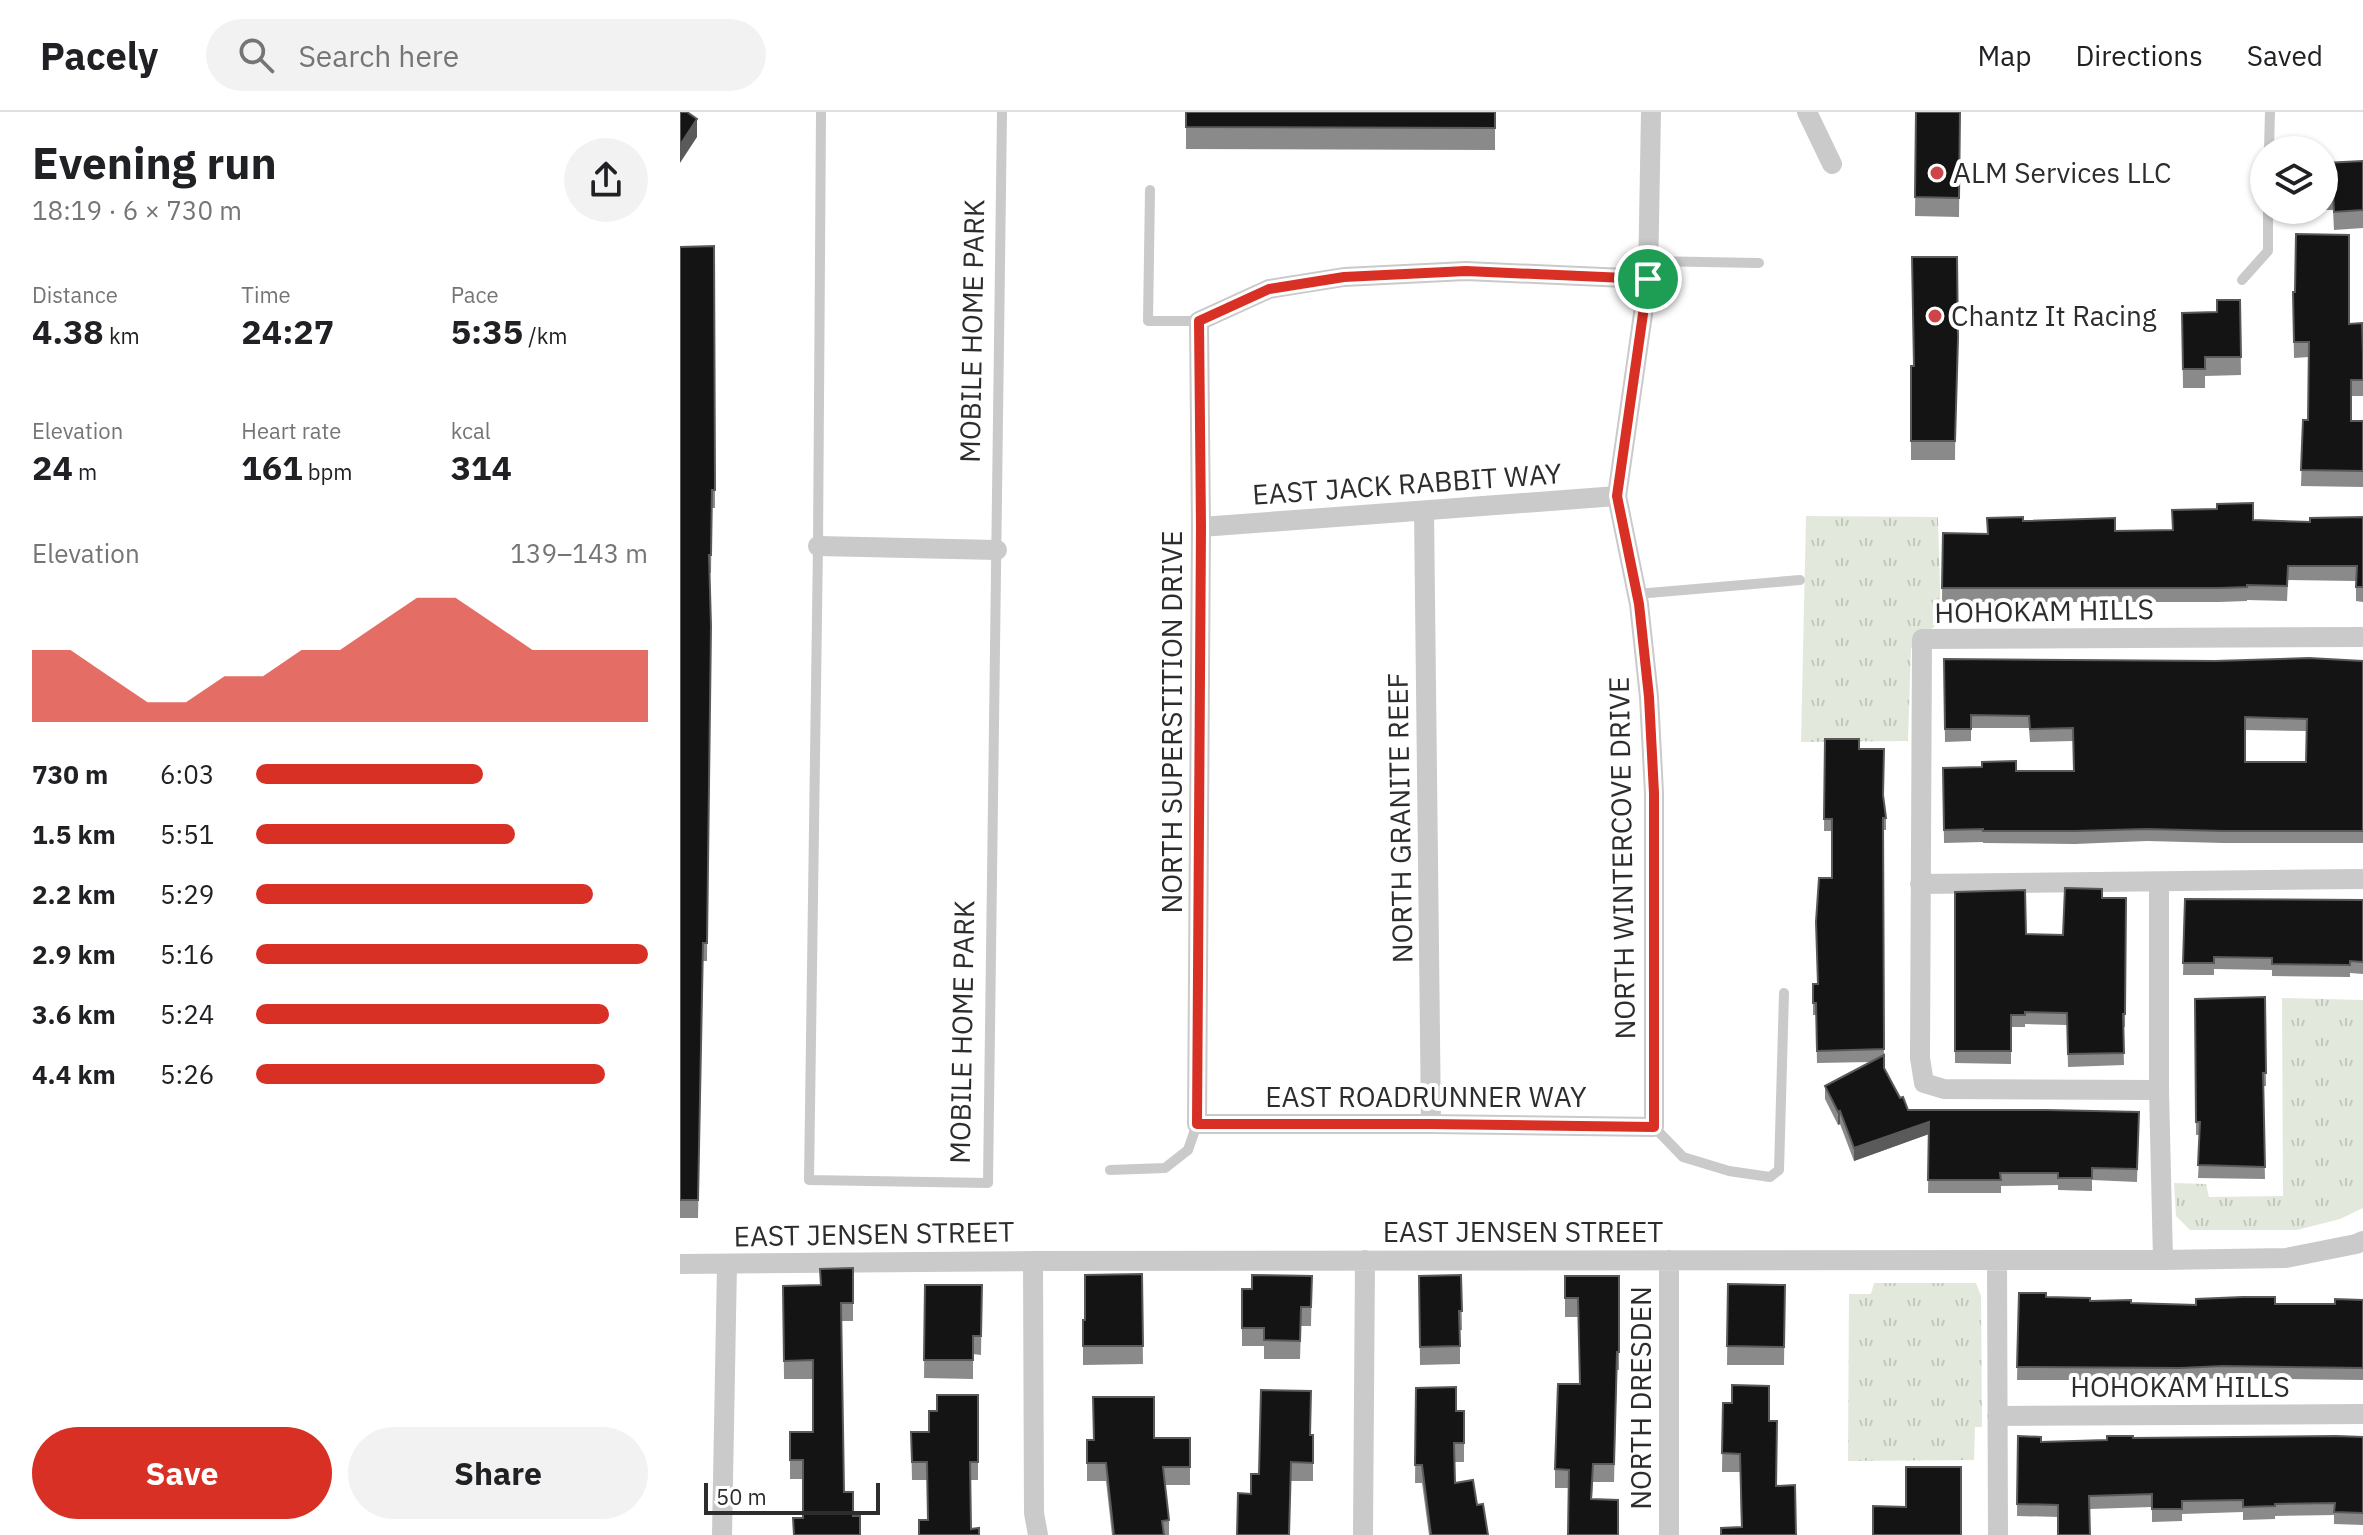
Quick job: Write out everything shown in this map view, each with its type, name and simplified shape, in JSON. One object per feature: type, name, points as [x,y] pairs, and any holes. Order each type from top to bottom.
[{"type":"street","name":"NORTH WINTERCOVE DRIVE","points":[[1651,112],[1648,270],[1617,496],[1637,594],[1649,697],[1654,793],[1654,1127]]},
{"type":"street","points":[[1807,112],[1832,164]]},
{"type":"street","points":[[1199,321],[1269,289],[1344,277],[1466,271],[1648,270]]},
{"type":"street","name":"NORTH SUPERSTITION DRIVE","points":[[1197,1124],[1201,527],[1199,321]]},
{"type":"street","name":"EAST JACK RABBIT WAY","points":[[1201,527],[1617,496]]},
{"type":"street","name":"NORTH GRANITE REEF","points":[[1424,511],[1431,1124]]},
{"type":"street","points":[[818,546],[997,550]]},
{"type":"street","name":"HOHOKAM HILLS","points":[[2159,1090],[1944,1089],[1924,1083],[1920,1058],[1922,639],[2363,637]]},
{"type":"street","points":[[1920,884],[2363,879]]},
{"type":"street","points":[[2159,882],[2163,1260]]},
{"type":"street","name":"EAST ROADRUNNER WAY","points":[[1197,1124],[1654,1127]]},
{"type":"street","name":"EAST JENSEN STREET","points":[[680,1264],[2163,1260],[2286,1258],[2363,1241]]},
{"type":"street","points":[[1363,1535],[1365,1260]]},
{"type":"street","name":"NORTH DRESDEN","points":[[1669,1260],[1669,1535]]},
{"type":"street","points":[[1997,1260],[1998,1535]]},
{"type":"street","points":[[1033,1261],[1034,1513],[1038,1535]]},
{"type":"street","points":[[722,1535],[727,1264]]},
{"type":"street","name":"HOHOKAM HILLS","points":[[1997,1416],[2363,1414]]},
{"type":"lane","name":"MOBILE HOME PARK","points":[[821,112],[809,1180],[988,1183],[1002,112]]},
{"type":"lane","points":[[2269,136],[2270,112]]},
{"type":"lane","points":[[1150,190],[1148,321],[1199,321]]},
{"type":"lane","points":[[2242,280],[2268,251],[2268,224]]},
{"type":"lane","points":[[1648,270],[1759,263]]},
{"type":"lane","points":[[1637,594],[1800,580]]},
{"type":"lane","points":[[1654,1127],[1683,1157],[1729,1171],[1770,1177],[1779,1170],[1784,993]]},
{"type":"lane","points":[[1110,1170],[1165,1168],[1188,1150],[1197,1124]]},
{"type":"green space","points":[[1806,516],[1938,517],[1941,623],[1924,633],[1911,649],[1908,741],[1801,742]]},
{"type":"green space","points":[[2282,998],[2363,1000],[2363,1208],[2340,1219],[2297,1230],[2190,1230],[2176,1216],[2174,1183],[2206,1184],[2209,1197],[2283,1196]]},
{"type":"green space","points":[[1874,1283],[1976,1283],[1981,1296],[1982,1427],[1975,1427],[1974,1460],[1848,1461],[1849,1294],[1871,1294]]},
{"type":"building","points":[[680,112],[687,112],[697,119],[680,145]]},
{"type":"building","points":[[1186,112],[1495,112],[1495,128],[1186,127]]},
{"type":"building","name":"ALM Services LLC","points":[[1916,112],[1960,112],[1959,198],[1915,197]]},
{"type":"building","points":[[2363,161],[2363,210],[2338,212],[2338,162]]},
{"type":"building","points":[[2296,234],[2349,235],[2349,324],[2362,323],[2363,356],[2363,380],[2351,380],[2351,421],[2363,421],[2363,471],[2301,470],[2303,420],[2308,420],[2309,342],[2294,342]]},
{"type":"building","points":[[714,246],[715,490],[712,490],[709,555],[707,943],[703,943],[698,1200],[680,1200],[680,247]]},
{"type":"building","points":[[1912,257],[1957,257],[1955,441],[1911,441],[1911,366],[1914,366]]},
{"type":"building","points":[[2217,300],[2240,300],[2241,357],[2205,357],[2205,369],[2183,369],[2182,313],[2217,312]]},
{"type":"building","points":[[2253,503],[2253,520],[2310,522],[2310,518],[2363,517],[2363,587],[2356,587],[2357,566],[2288,566],[2287,586],[1942,588],[1943,533],[1988,534],[1987,518],[2023,517],[2023,521],[2115,518],[2115,531],[2173,530],[2172,510],[2217,509],[2217,504]]},
{"type":"building","points":[[2309,658],[2363,661],[2363,831],[1944,830],[1943,768],[1982,767],[1982,762],[2016,761],[2016,771],[2074,771],[2073,728],[2030,729],[2029,716],[1971,715],[1971,729],[1945,729],[1944,659],[2215,661]],"holes":[[[2245,717],[2307,719],[2306,762],[2245,762]]]},
{"type":"building","points":[[1825,739],[1859,739],[1859,749],[1884,749],[1884,1049],[1817,1051],[1813,984],[1818,984],[1816,922],[1819,878],[1832,878],[1832,819],[1824,819]]},
{"type":"building","points":[[2065,888],[2102,889],[2102,898],[2126,898],[2124,1053],[2068,1054],[2067,1013],[2025,1012],[2025,1015],[2011,1015],[2011,1051],[1955,1051],[1955,892],[2025,890],[2026,934],[2063,935]]},
{"type":"building","points":[[2185,899],[2363,900],[2363,962],[2350,961],[2350,965],[2272,964],[2272,958],[2214,957],[2214,963],[2183,963]]},
{"type":"building","points":[[2265,997],[2265,1167],[2198,1165],[2200,1122],[2196,1122],[2195,999]]},
{"type":"building","points":[[1884,1055],[1884,1068],[1908,1110],[2139,1112],[2137,1169],[2092,1168],[2092,1178],[2058,1178],[2058,1173],[2000,1173],[2001,1180],[1928,1180],[1929,1122],[1854,1148],[1840,1111],[1825,1086]]},
{"type":"building","points":[[853,1268],[853,1303],[841,1303],[844,1492],[853,1492],[853,1516],[860,1516],[860,1535],[794,1535],[793,1518],[803,1518],[803,1460],[790,1460],[790,1432],[813,1432],[813,1360],[784,1361],[783,1286],[821,1285],[820,1269]]},
{"type":"building","points":[[1142,1274],[1143,1346],[1083,1346],[1085,1275]]},
{"type":"building","points":[[1252,1275],[1312,1276],[1311,1307],[1301,1307],[1300,1341],[1264,1340],[1264,1328],[1242,1328],[1242,1289],[1252,1289]]},
{"type":"building","points":[[1461,1275],[1460,1346],[1420,1347],[1419,1276]]},
{"type":"building","points":[[1565,1276],[1619,1276],[1614,1464],[1593,1464],[1591,1499],[1618,1500],[1618,1535],[1568,1535],[1569,1470],[1555,1469],[1558,1384],[1580,1384],[1578,1298],[1565,1298]]},
{"type":"building","points":[[1728,1284],[1785,1285],[1784,1347],[1727,1346]]},
{"type":"building","points":[[925,1285],[982,1285],[981,1336],[973,1336],[973,1360],[924,1360]]},
{"type":"building","points":[[2019,1293],[2046,1293],[2046,1297],[2090,1298],[2090,1301],[2131,1300],[2131,1303],[2196,1305],[2196,1299],[2243,1297],[2275,1297],[2275,1304],[2335,1304],[2335,1299],[2363,1300],[2363,1368],[2017,1367]]},
{"type":"building","points":[[1732,1385],[1769,1386],[1769,1421],[1777,1421],[1776,1486],[1795,1485],[1796,1535],[1721,1535],[1721,1528],[1742,1527],[1740,1454],[1722,1453],[1723,1403],[1732,1403]]},
{"type":"building","points":[[1456,1387],[1456,1411],[1464,1411],[1464,1443],[1454,1443],[1455,1483],[1473,1480],[1477,1505],[1483,1504],[1488,1535],[1431,1535],[1422,1465],[1415,1465],[1416,1388]]},
{"type":"building","points":[[1261,1390],[1311,1391],[1313,1463],[1291,1462],[1289,1535],[1237,1535],[1238,1493],[1251,1494],[1251,1474],[1259,1474]]},
{"type":"building","points":[[937,1395],[978,1395],[978,1462],[970,1462],[971,1529],[979,1528],[979,1535],[919,1535],[919,1520],[928,1520],[927,1462],[912,1462],[911,1432],[929,1432],[929,1411],[937,1411]]},
{"type":"building","points":[[1093,1397],[1154,1397],[1154,1438],[1190,1438],[1190,1467],[1163,1467],[1169,1520],[1162,1521],[1164,1535],[1114,1535],[1106,1463],[1087,1463],[1087,1440],[1094,1440]]},
{"type":"building","points":[[2018,1436],[2041,1437],[2041,1442],[2107,1440],[2107,1436],[2363,1437],[2363,1513],[2334,1512],[2335,1503],[2243,1507],[2243,1500],[2182,1501],[2182,1509],[2152,1509],[2152,1494],[2089,1496],[2090,1535],[2058,1535],[2058,1505],[2017,1504]]},
{"type":"building","points":[[1906,1467],[1961,1467],[1961,1535],[1873,1535],[1873,1506],[1906,1507]]},
{"type":"place","name":"ALM Services LLC","points":[[1937,173]]},
{"type":"place","name":"Chantz It Racing","points":[[1935,316]]},
{"type":"route","points":[[1466,271],[1648,279],[1617,496],[1639,604],[1649,697],[1654,793],[1654,1127],[1197,1124],[1201,527],[1199,321],[1269,289],[1344,277],[1466,271]]}]
